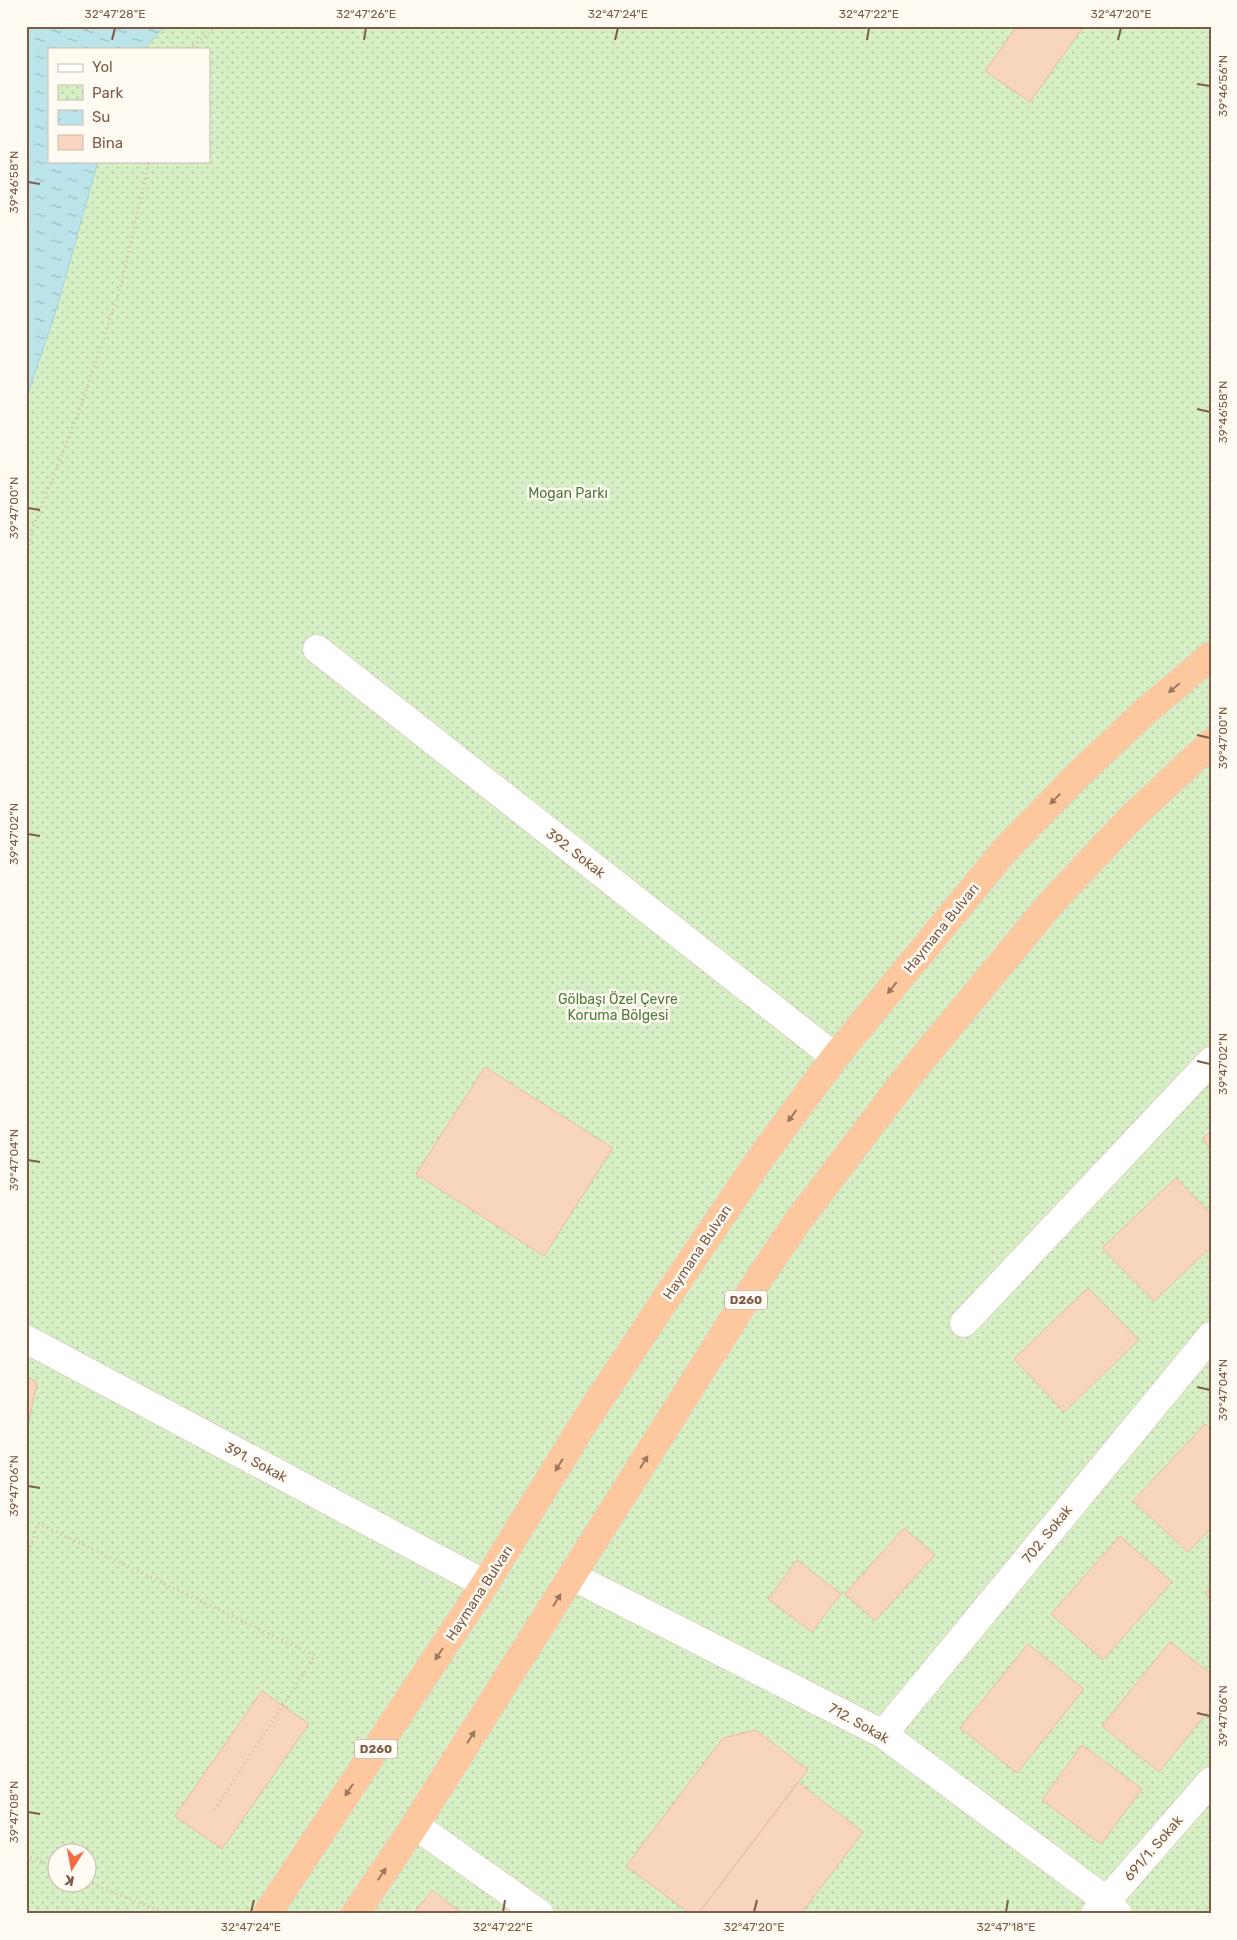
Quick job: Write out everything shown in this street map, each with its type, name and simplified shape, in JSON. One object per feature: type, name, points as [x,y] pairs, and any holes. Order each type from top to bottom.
[{"type":"highway","name":"Haymana Bulvarı","points":[[267,1914],[485,1584],[584,1423],[675,1285],[758,1162],[835,1057],[1005,850],[1078,775],[1146,711],[1211,656]]},
{"type":"highway","name":"D260","points":[[355,1914],[415,1825],[760,1277],[798,1221],[905,1080],[1051,903],[1129,820],[1211,743]]},
{"type":"street","name":"392. Sokak","points":[[317,649],[835,1057]]},
{"type":"street","points":[[964,1323],[1211,1061]]},
{"type":"street","name":"702. Sokak","points":[[883,1734],[1211,1336]]},
{"type":"street","name":"391. Sokak","points":[[26,1339],[485,1584]]},
{"type":"street","name":"712. Sokak","points":[[572,1576],[883,1734],[1107,1910]]},
{"type":"street","name":"691/1. Sokak","points":[[1107,1910],[1211,1781]]},
{"type":"street","points":[[415,1825],[540,1914]]},
{"type":"path","points":[[190,48],[216,26]]},
{"type":"path","points":[[26,560],[32,530],[80,409],[121,286],[148,162]]},
{"type":"path","points":[[26,1561],[38,1523],[315,1656],[214,1811]]},
{"type":"path","points":[[26,1870],[28,1857],[48,1865]]},
{"type":"path","points":[[98,1886],[166,1914]]},
{"type":"green space","name":"Gölbaşı Özel Çevre Koruma Bölgesi","points":[[26,26],[1211,26],[1211,1914],[26,1914]]},
{"type":"water","points":[[26,26],[165,26],[145,48],[48,48],[48,162],[98,162],[57,307],[26,399]]},
{"type":"building","points":[[1017,26],[1084,26],[1030,102],[985,71]]},
{"type":"building","points":[[485,1067],[613,1148],[544,1256],[416,1174]]},
{"type":"building","points":[[1211,1131],[1211,1149],[1202,1139]]},
{"type":"building","points":[[1176,1178],[1211,1214],[1211,1247],[1154,1301],[1102,1248]]},
{"type":"building","points":[[1088,1288],[1139,1340],[1064,1412],[1014,1359]]},
{"type":"building","points":[[26,1376],[37,1382],[26,1435]]},
{"type":"building","points":[[1205,1424],[1211,1429],[1211,1528],[1188,1552],[1133,1501]]},
{"type":"building","points":[[904,1528],[935,1555],[875,1621],[845,1594]]},
{"type":"building","points":[[1120,1536],[1172,1582],[1103,1660],[1051,1614]]},
{"type":"building","points":[[797,1560],[841,1594],[812,1632],[768,1599]]},
{"type":"building","points":[[1211,1588],[1211,1599],[1205,1593]]},
{"type":"building","points":[[1170,1642],[1211,1674],[1211,1708],[1159,1772],[1102,1726]]},
{"type":"building","points":[[1028,1644],[1084,1689],[1017,1773],[960,1728]]},
{"type":"building","points":[[262,1691],[309,1724],[222,1849],[175,1816]]},
{"type":"building","points":[[756,1730],[808,1770],[698,1914],[690,1914],[626,1866],[723,1738]]},
{"type":"building","points":[[1082,1745],[1142,1789],[1101,1844],[1042,1800]]},
{"type":"building","points":[[798,1782],[863,1832],[801,1914],[698,1914]]},
{"type":"building","points":[[432,1890],[463,1914],[413,1914]]},
{"type":"park label","name":"Mogan Parkı","points":[[568,493]]}]
